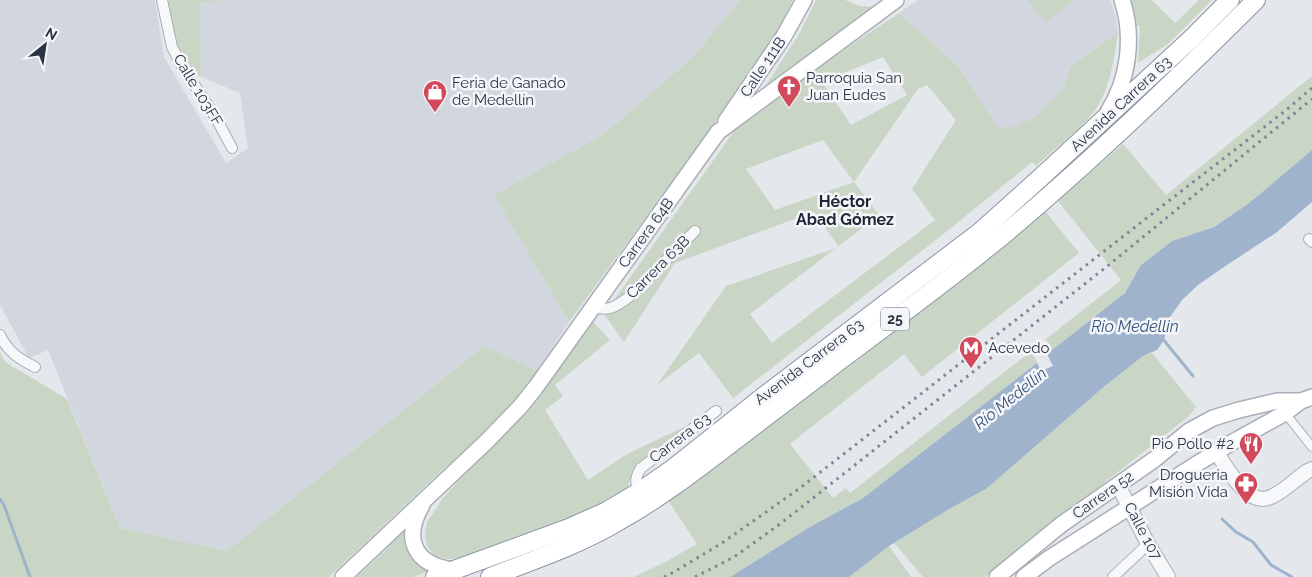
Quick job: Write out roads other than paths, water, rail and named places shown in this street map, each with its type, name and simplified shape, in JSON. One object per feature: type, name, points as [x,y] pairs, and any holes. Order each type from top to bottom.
[{"type":"highway","name":"Avenida Carrera 63","points":[[435,577],[569,528],[605,512],[639,492],[670,470],[764,396],[974,237],[1039,179],[1230,0]]},
{"type":"highway","name":"Avenida Carrera 63","points":[[490,577],[550,554],[618,522],[689,476],[913,305],[1062,185],[1182,74],[1256,0]]},
{"type":"main road","name":"Calle 111B","points":[[718,132],[784,36],[804,0]]},
{"type":"main road","name":"Carrera 64B","points":[[343,577],[486,442],[520,407],[718,132],[896,0]]},
{"type":"main road","points":[[1104,118],[1114,102],[1121,84],[1128,50],[1128,26],[1122,0]]},
{"type":"main road","name":"Carrera 52","points":[[1024,577],[1129,506],[1216,452],[1285,414],[1306,399]]},
{"type":"main road","name":"Carrera 52","points":[[997,577],[1062,524],[1155,459],[1189,431],[1213,418],[1277,401],[1306,399]]},
{"type":"main road","points":[[1155,459],[1166,483]]},
{"type":"main road","name":"Carrera 64B","points":[[427,498],[416,517],[412,537],[413,544],[422,558],[430,564],[454,570]]},
{"type":"street","name":"Calle 103FF","points":[[162,0],[172,47],[182,66],[216,118],[232,148]]},
{"type":"street","name":"Carrera 63B","points":[[593,306],[600,309],[610,309],[619,305],[695,231]]},
{"type":"street","points":[[0,335],[12,353],[35,367]]},
{"type":"street","name":"Carrera 63","points":[[639,492],[636,485],[636,477],[641,468],[716,412]]},
{"type":"street","points":[[1285,414],[1312,447]]},
{"type":"street","points":[[1216,452],[1243,491],[1259,499],[1265,499],[1280,492],[1312,469]]},
{"type":"street","name":"Calle 107","points":[[1118,485],[1148,544],[1168,577]]},
{"type":"street","points":[[1113,577],[1148,544]]},
{"type":"water","points":[[1312,150],[1312,202],[1277,232],[1198,285],[1182,300],[1170,317],[1164,340],[1157,350],[1143,356],[1106,385],[986,489],[889,546],[849,577],[730,577],[808,528],[863,498],[1037,363],[1041,371],[1053,366],[1047,354],[1125,293],[1141,265],[1172,241],[1214,227],[1248,204]]},
{"type":"waterway","name":"Rio Medellin","points":[[1162,338],[1193,376]]},
{"type":"waterway","points":[[0,499],[4,505],[30,577]]},
{"type":"waterway","points":[[1222,519],[1236,532],[1253,542],[1271,565],[1292,577]]},
{"type":"railway","points":[[664,577],[722,543],[800,488],[1285,111],[1312,88]]},
{"type":"railway","points":[[695,577],[734,557],[780,524],[1110,264],[1312,99]]},
{"type":"place","name":"Parroquia San Juan Eudes","points":[[789,108]]},
{"type":"place","name":"Feria de Ganado de Medellín","points":[[435,113]]},
{"type":"place","name":"Acevedo","points":[[971,369]]},
{"type":"place","name":"Pio Pollo #2","points":[[1251,465]]},
{"type":"place","name":"Drogueria Misión Vida","points":[[1246,505]]},
{"type":"district","name":"Héctor Abad Gómez","points":[[845,210]]},
{"type":"water label","name":"Río Medellín","points":[[1010,398]]}]
